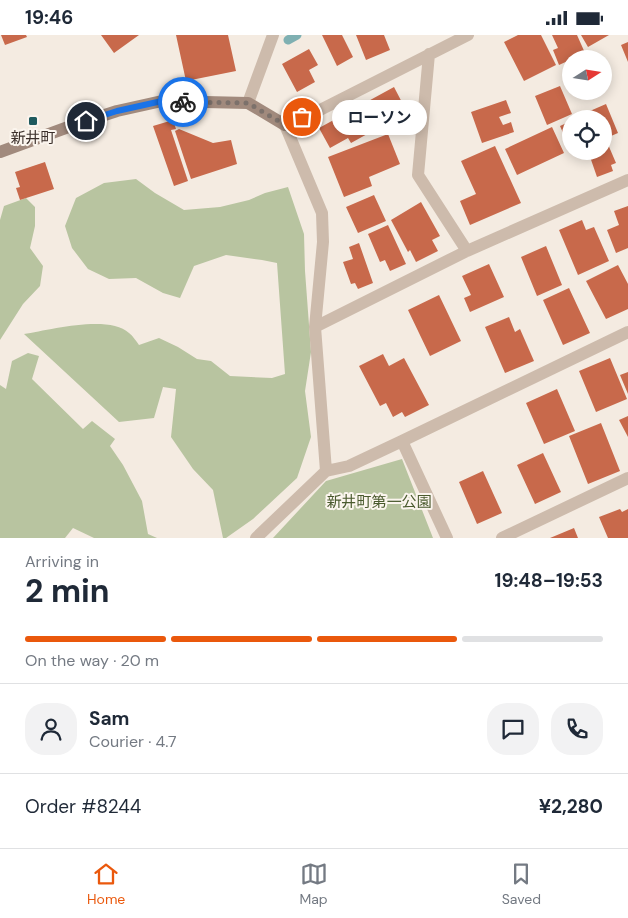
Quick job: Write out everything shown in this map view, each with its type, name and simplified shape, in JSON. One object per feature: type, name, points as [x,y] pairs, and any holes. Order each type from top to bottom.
[{"type":"street","points":[[248,103],[273,35]]},
{"type":"street","points":[[285,125],[320,110],[468,35]]},
{"type":"street","points":[[430,54],[418,175],[467,251]]},
{"type":"street","points":[[0,152],[117,111],[162,101],[248,103],[285,125],[322,213],[323,241],[316,327],[326,471]]},
{"type":"street","points":[[316,327],[467,251],[628,180]]},
{"type":"street","points":[[256,538],[326,471],[349,466],[628,332]]},
{"type":"street","points":[[402,441],[447,538]]},
{"type":"street","points":[[502,538],[628,479]]},
{"type":"green space","points":[[136,179],[184,210],[220,207],[288,187],[304,234],[311,352],[305,391],[311,437],[297,478],[253,519],[226,538],[223,538],[213,490],[193,469],[171,437],[176,389],[163,387],[154,418],[119,422],[24,334],[78,325],[108,325],[120,327],[129,333],[139,345],[159,338],[197,359],[211,361],[230,376],[272,378],[285,374],[277,263],[226,255],[194,266],[180,298],[163,293],[136,278],[109,279],[88,269],[72,248],[65,226],[76,198],[104,183]]},
{"type":"green space","points":[[26,198],[35,207],[35,226],[30,248],[43,266],[40,286],[23,304],[0,340],[0,220],[4,206]]},
{"type":"green space","points":[[28,353],[39,356],[32,379],[83,429],[92,421],[115,439],[110,446],[123,465],[142,501],[148,534],[157,538],[94,538],[73,528],[65,538],[0,538],[0,385],[6,389],[12,361]]},
{"type":"green space","name":"新井町第一公園","points":[[402,459],[433,538],[273,538],[326,481]]},
{"type":"building","points":[[1,35],[26,35],[27,37],[5,45]]},
{"type":"building","points":[[101,35],[139,35],[114,53]]},
{"type":"building","points":[[176,35],[228,35],[236,71],[186,81]]},
{"type":"building","points":[[322,35],[342,35],[353,57],[337,66]]},
{"type":"building","points":[[356,35],[384,35],[390,50],[366,60]]},
{"type":"building","points":[[518,35],[541,35],[556,65],[524,81],[504,42]]},
{"type":"building","points":[[552,35],[577,35],[584,50],[562,50],[562,64],[559,65],[553,50],[558,48]]},
{"type":"building","points":[[581,35],[609,35],[588,47]]},
{"type":"building","points":[[628,42],[628,62],[621,45]]},
{"type":"building","points":[[309,49],[318,65],[309,70],[315,82],[297,92],[282,64]]},
{"type":"building","points":[[560,86],[562,100],[566,100],[570,110],[562,110],[562,118],[547,125],[535,96]]},
{"type":"building","points":[[394,87],[407,112],[351,143],[348,138],[330,148],[319,128]]},
{"type":"building","points":[[506,100],[511,113],[499,117],[503,125],[511,122],[514,132],[482,143],[471,112]]},
{"type":"building","points":[[606,104],[608,110],[592,110]]},
{"type":"building","points":[[612,118],[618,133],[612,136]]},
{"type":"building","points":[[173,120],[176,129],[171,130],[188,181],[174,186],[153,126]]},
{"type":"building","points":[[552,127],[562,149],[562,154],[517,175],[505,149]]},
{"type":"building","points":[[179,129],[213,143],[231,140],[237,164],[191,179],[175,131]]},
{"type":"building","points":[[388,134],[400,164],[369,177],[372,186],[344,197],[328,157]]},
{"type":"building","points":[[495,146],[521,203],[470,225],[460,201],[476,194],[461,161]]},
{"type":"building","points":[[612,154],[616,163],[611,165],[613,171],[597,177],[591,160],[612,160]]},
{"type":"building","points":[[45,162],[54,189],[20,200],[16,188],[20,187],[15,172]]},
{"type":"building","points":[[374,195],[386,221],[358,233],[346,207]]},
{"type":"building","points":[[421,202],[440,236],[432,240],[438,251],[416,262],[410,250],[408,252],[391,220]]},
{"type":"building","points":[[628,206],[628,248],[616,253],[607,230],[619,225],[614,211]]},
{"type":"building","points":[[582,220],[586,230],[594,227],[609,261],[578,275],[559,230]]},
{"type":"building","points":[[388,225],[406,264],[390,271],[385,260],[380,262],[368,234]]},
{"type":"building","points":[[359,243],[373,283],[358,289],[355,283],[351,284],[343,262],[353,259],[349,247]]},
{"type":"building","points":[[546,246],[562,285],[537,296],[521,257]]},
{"type":"building","points":[[489,264],[504,297],[470,312],[464,298],[471,295],[462,276]]},
{"type":"building","points":[[618,265],[628,284],[628,309],[606,319],[586,281]]},
{"type":"building","points":[[569,288],[590,333],[563,345],[543,300]]},
{"type":"building","points":[[439,295],[461,341],[430,356],[408,310]]},
{"type":"building","points":[[509,317],[515,332],[520,329],[534,361],[505,373],[485,327]]},
{"type":"building","points":[[383,354],[389,366],[404,358],[429,405],[405,417],[402,412],[393,417],[386,403],[380,406],[359,366]]},
{"type":"building","points":[[610,358],[627,399],[596,412],[579,371]]},
{"type":"building","points":[[628,372],[628,394],[620,375]]},
{"type":"building","points":[[557,389],[575,431],[544,444],[526,403]]},
{"type":"building","points":[[628,416],[628,437],[619,420]]},
{"type":"building","points":[[601,423],[620,471],[588,484],[569,436]]},
{"type":"building","points":[[543,453],[561,492],[535,504],[517,465]]},
{"type":"building","points":[[483,471],[502,513],[477,524],[459,482]]},
{"type":"building","points":[[620,509],[622,512],[628,509],[628,538],[608,538],[599,517]]},
{"type":"building","points":[[574,528],[578,538],[550,538]]},
{"type":"waterway","points":[[288,40],[297,35]]},
{"type":"way so far","points":[[183,102],[248,103],[285,125],[302,117]]},
{"type":"place","name":"ローソン","points":[[302,117]]},
{"type":"place","name":"新井町","points":[[33,121]]},
{"type":"route","points":[[86,121],[117,111],[162,101],[183,102]]}]
